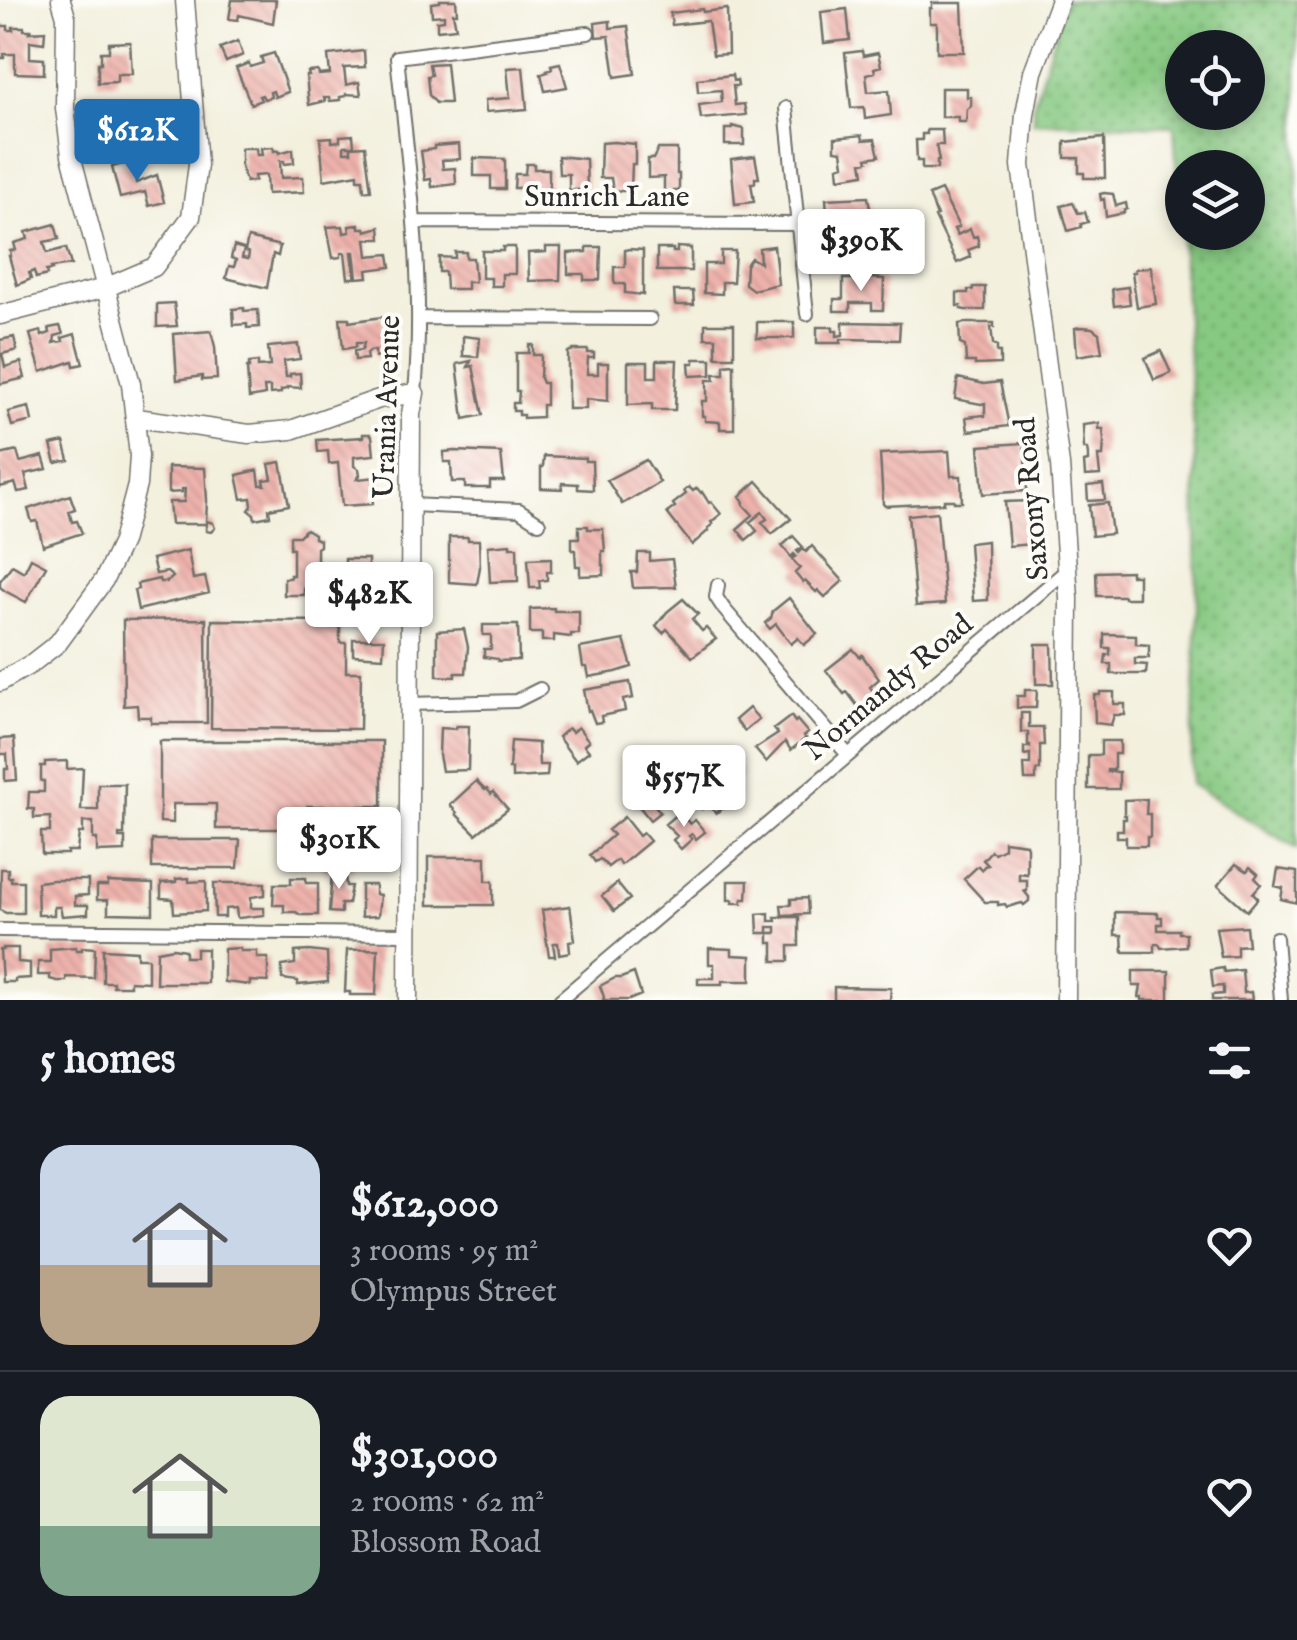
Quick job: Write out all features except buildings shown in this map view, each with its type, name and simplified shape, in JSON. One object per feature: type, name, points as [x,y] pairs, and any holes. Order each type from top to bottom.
[{"type":"street","points":[[0,682],[58,643],[104,580],[122,542],[137,485],[137,418],[131,384],[71,155],[65,108],[66,17],[61,0]]},
{"type":"street","points":[[0,316],[105,288],[154,267],[191,218],[198,166],[184,0]]},
{"type":"street","name":"Saxony Road","points":[[1060,0],[1034,72],[1021,166],[1060,465],[1069,598],[1066,1000]]},
{"type":"street","name":"Urania Avenue","points":[[408,1000],[412,414],[420,318],[397,57],[588,33]]},
{"type":"street","points":[[786,108],[807,314]]},
{"type":"street","name":"Sunrich Lane","points":[[414,222],[799,224]]},
{"type":"street","points":[[420,318],[650,319]]},
{"type":"street","points":[[137,418],[249,434],[291,430],[379,399],[415,392]]},
{"type":"street","points":[[411,506],[519,510],[539,523]]},
{"type":"street","name":"Normandy Road","points":[[560,1000],[1067,570]]},
{"type":"street","points":[[718,585],[716,597],[724,609],[848,755]]},
{"type":"street","points":[[410,704],[516,700],[540,688]]},
{"type":"street","points":[[0,930],[408,934]]},
{"type":"street","points":[[1276,938],[1281,1000]]},
{"type":"green space","points":[[1065,0],[1297,0],[1297,849],[1191,784],[1197,610],[1195,454],[1182,250],[1265,250],[1265,150],[1176,150],[1174,130],[1265,130],[1265,30],[1165,30],[1165,126],[1033,122],[1033,106]]}]
